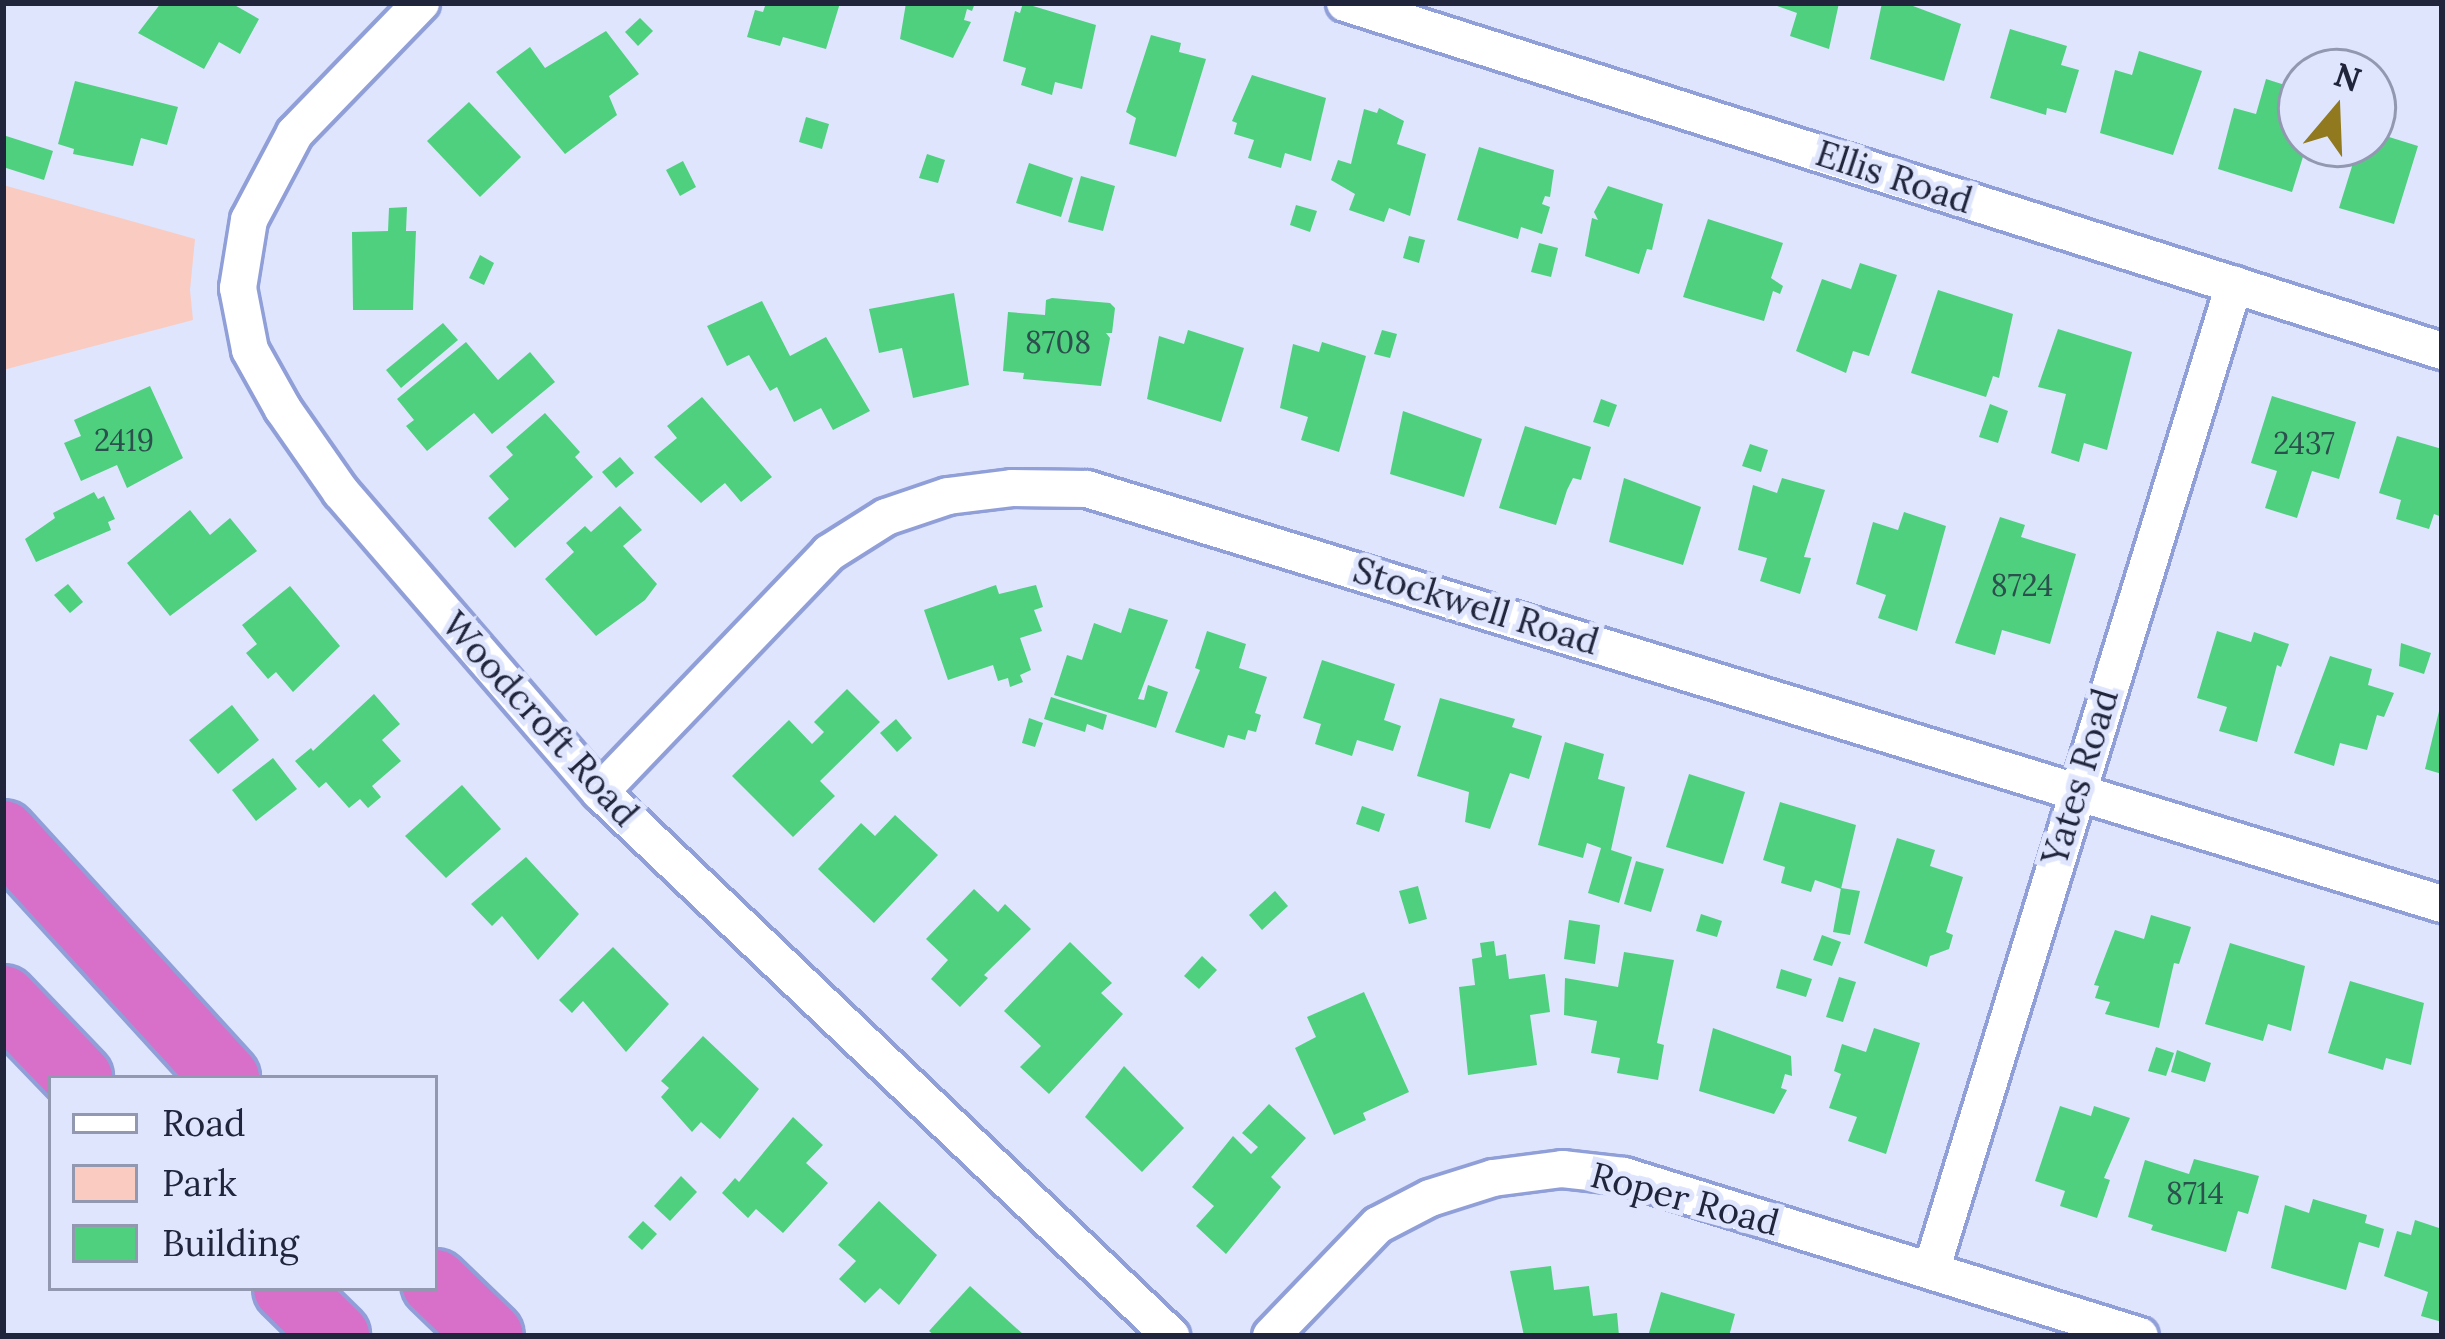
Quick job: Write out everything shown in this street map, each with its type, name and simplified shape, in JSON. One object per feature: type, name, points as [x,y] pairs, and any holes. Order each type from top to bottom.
[{"type":"highway","points":[[3,834],[223,1075]]},
{"type":"highway","points":[[3,999],[76,1075]]},
{"type":"highway","points":[[438,1286],[490,1336]]},
{"type":"highway","points":[[289,1291],[336,1336]]},
{"type":"street","name":"Woodcroft Road","points":[[422,3],[295,133],[249,220],[238,287],[250,350],[283,409],[341,492],[600,792],[1171,1336]]},
{"type":"street","name":"Ellis Road","points":[[1345,3],[2442,351]]},
{"type":"street","name":"Yates Road","points":[[1931,1271],[2234,285]]},
{"type":"street","name":"Stockwell Road","points":[[600,792],[829,553],[886,517],[948,496],[1012,488],[1087,489],[2442,904]]},
{"type":"street","name":"Roper Road","points":[[1270,1336],[1378,1225],[1430,1198],[1493,1178],[1562,1168],[1624,1176],[2140,1336]]},
{"type":"green space","points":[[3,185],[195,239],[190,290],[193,320],[3,370]]},
{"type":"building","points":[[161,3],[231,3],[259,19],[240,54],[219,42],[204,69],[138,33]]},
{"type":"building","points":[[766,3],[840,3],[826,49],[783,37],[780,46],[747,37],[755,10],[763,12]]},
{"type":"building","points":[[906,3],[975,3],[972,11],[967,9],[964,20],[971,22],[953,58],[900,39]]},
{"type":"building","points":[[1023,3],[1096,25],[1082,89],[1055,82],[1052,95],[1021,85],[1026,68],[1003,61],[1015,11],[1020,13]]},
{"type":"building","points":[[1769,3],[1839,3],[1829,49],[1790,36],[1797,13]]},
{"type":"building","points":[[1882,3],[1905,3],[1961,24],[1944,81],[1870,59]]},
{"type":"building","points":[[640,18],[653,31],[638,46],[625,32]]},
{"type":"building","points":[[2010,29],[2067,46],[2061,65],[2079,70],[2066,113],[2047,108],[2046,115],[1990,98]]},
{"type":"building","points":[[606,31],[639,74],[609,96],[617,115],[565,154],[496,72],[530,47],[545,68]]},
{"type":"building","points":[[1151,35],[1181,43],[1179,52],[1206,59],[1176,157],[1129,144],[1136,118],[1126,112]]},
{"type":"building","points":[[2139,51],[2202,71],[2173,155],[2100,133],[2115,70],[2132,75]]},
{"type":"building","points":[[1252,75],[1326,98],[1311,161],[1285,153],[1281,168],[1248,158],[1254,140],[1234,134],[1237,123],[1232,121]]},
{"type":"building","points":[[2266,79],[2277,82],[2277,168],[2300,168],[2292,192],[2218,169],[2234,108],[2256,114]]},
{"type":"building","points":[[75,81],[178,107],[167,145],[141,138],[133,166],[73,154],[74,149],[58,144]]},
{"type":"building","points":[[469,102],[521,157],[480,197],[427,141]]},
{"type":"building","points":[[1379,108],[1404,121],[1397,144],[1426,154],[1410,216],[1389,208],[1384,222],[1349,210],[1355,194],[1331,180],[1338,160],[1351,164],[1364,109],[1377,113]]},
{"type":"building","points":[[806,117],[829,124],[822,149],[799,142]]},
{"type":"building","points":[[3,135],[53,151],[44,180],[3,167]]},
{"type":"building","points":[[2397,139],[2418,146],[2394,224],[2339,208],[2352,168],[2397,168]]},
{"type":"building","points":[[1479,147],[1554,170],[1550,197],[1545,196],[1542,204],[1550,207],[1542,234],[1521,227],[1518,239],[1457,220]]},
{"type":"building","points":[[927,154],[945,160],[938,183],[919,178]]},
{"type":"building","points":[[683,161],[696,187],[680,196],[666,170]]},
{"type":"building","points":[[1029,163],[1073,178],[1061,217],[1016,203]]},
{"type":"building","points":[[1081,176],[1115,186],[1103,231],[1068,222]]},
{"type":"building","points":[[1608,186],[1663,204],[1652,250],[1647,249],[1639,274],[1585,256],[1592,218],[1598,220],[1594,212]]},
{"type":"building","points":[[1296,205],[1317,211],[1310,232],[1290,225]]},
{"type":"building","points":[[407,207],[406,231],[416,231],[413,310],[353,310],[352,232],[388,231],[389,208]]},
{"type":"building","points":[[1708,219],[1783,243],[1771,278],[1783,286],[1780,294],[1773,291],[1764,321],[1683,297]]},
{"type":"building","points":[[1409,236],[1425,240],[1419,263],[1403,258]]},
{"type":"building","points":[[1539,243],[1558,248],[1551,277],[1531,272]]},
{"type":"building","points":[[480,255],[494,263],[484,285],[469,278]]},
{"type":"building","points":[[1860,263],[1897,275],[1869,356],[1853,351],[1846,373],[1796,351],[1822,279],[1851,289]]},
{"type":"building","points":[[1938,290],[2013,314],[1999,378],[1993,376],[1986,397],[1911,373]]},
{"type":"building","points":[[954,293],[969,385],[913,398],[902,348],[879,353],[869,309]]},
{"type":"building","points":[[1046,300],[1110,303],[1115,308],[1112,333],[1106,333],[1110,338],[1101,386],[1023,379],[1024,373],[1003,371],[1008,312],[1045,315]]},
{"type":"building","points":[[762,301],[790,356],[826,337],[870,411],[833,430],[821,408],[794,422],[777,387],[770,391],[749,355],[727,366],[707,326]]},
{"type":"building","points":[[443,323],[458,340],[401,388],[386,370]]},
{"type":"building","points":[[2058,329],[2132,352],[2107,450],[2084,443],[2079,462],[2051,453],[2066,394],[2038,387]]},
{"type":"building","points":[[1188,330],[1244,348],[1221,422],[1147,399],[1159,336],[1184,344]]},
{"type":"building","points":[[1382,330],[1397,334],[1390,358],[1374,354]]},
{"type":"building","points":[[466,342],[498,380],[530,352],[555,382],[492,434],[474,413],[427,451],[406,426],[414,420],[397,399]]},
{"type":"building","points":[[1322,342],[1366,356],[1339,452],[1301,440],[1308,417],[1280,408],[1293,344],[1319,352]]},
{"type":"building","points":[[150,386],[183,458],[127,488],[117,465],[81,481],[64,443],[81,436],[74,420]]},
{"type":"building","points":[[2272,396],[2356,422],[2339,479],[2312,471],[2297,518],[2265,508],[2277,471],[2251,463]]},
{"type":"building","points":[[702,397],[772,477],[741,502],[725,483],[701,503],[654,457],[677,438],[667,426]]},
{"type":"building","points":[[1601,399],[1617,405],[1609,427],[1593,422]]},
{"type":"building","points":[[1990,404],[2008,411],[1998,443],[1979,437]]},
{"type":"building","points":[[1403,411],[1482,439],[1464,497],[1390,474]]},
{"type":"building","points":[[545,413],[580,452],[575,457],[593,477],[515,548],[488,518],[509,499],[489,476],[513,455],[506,447]]},
{"type":"building","points":[[1525,426],[1591,447],[1581,480],[1573,478],[1556,525],[1499,508]]},
{"type":"building","points":[[2397,436],[2442,449],[2442,517],[2434,514],[2429,529],[2396,519],[2401,500],[2379,493]]},
{"type":"building","points":[[1750,444],[1768,450],[1761,472],[1742,466]]},
{"type":"building","points":[[620,457],[634,473],[616,488],[602,472]]},
{"type":"building","points":[[1624,478],[1701,507],[1683,565],[1609,542]]},
{"type":"building","points":[[1782,478],[1825,490],[1804,557],[1811,558],[1800,594],[1760,581],[1767,558],[1738,550],[1753,485],[1777,493]]},
{"type":"building","points":[[94,492],[98,499],[104,496],[115,519],[108,522],[111,530],[36,562],[25,539],[55,518],[53,513]]},
{"type":"building","points":[[620,506],[642,530],[623,546],[657,584],[645,600],[596,636],[545,579],[574,552],[566,543],[585,526],[591,532]]},
{"type":"building","points":[[190,510],[210,535],[230,518],[257,551],[170,616],[127,563]]},
{"type":"building","points":[[1904,512],[1946,526],[1917,631],[1878,618],[1886,595],[1856,584],[1873,522],[1898,530]]},
{"type":"building","points":[[2000,517],[2025,525],[2021,537],[2076,554],[2050,644],[2002,630],[1995,655],[1955,643]]},
{"type":"building","points":[[68,584],[83,602],[70,613],[54,595]]},
{"type":"building","points":[[996,585],[999,594],[1036,585],[1043,607],[1034,610],[1042,631],[1020,638],[1031,670],[1020,675],[1023,682],[1010,687],[1008,678],[998,681],[993,665],[948,680],[924,610]]},
{"type":"building","points":[[290,586],[340,646],[293,692],[276,672],[268,679],[246,653],[257,644],[242,625]]},
{"type":"building","points":[[1129,608],[1168,620],[1138,699],[1144,700],[1148,685],[1168,692],[1156,728],[1054,695],[1067,655],[1082,660],[1094,623],[1121,633]]},
{"type":"building","points":[[1207,631],[1246,644],[1239,668],[1267,677],[1255,713],[1261,715],[1256,732],[1248,730],[1245,740],[1228,735],[1224,748],[1175,732],[1200,670],[1195,668]]},
{"type":"building","points":[[2217,631],[2251,642],[2254,632],[2289,644],[2281,667],[2277,665],[2257,742],[2219,731],[2227,707],[2197,698]]},
{"type":"building","points":[[2401,643],[2431,653],[2424,674],[2399,666]]},
{"type":"building","points":[[2330,656],[2372,669],[2368,685],[2394,693],[2384,717],[2377,715],[2367,750],[2340,743],[2334,766],[2294,753]]},
{"type":"building","points":[[1322,660],[1395,684],[1384,720],[1401,726],[1393,751],[1357,740],[1352,756],[1315,744],[1321,724],[1303,718]]},
{"type":"building","points":[[847,689],[880,722],[820,781],[835,796],[793,837],[732,776],[789,720],[812,744],[824,732],[814,722]]},
{"type":"building","points":[[374,694],[400,724],[382,740],[401,761],[372,786],[381,797],[368,808],[360,799],[349,808],[326,782],[319,788],[295,761],[313,751]]},
{"type":"building","points":[[1051,697],[1107,715],[1103,730],[1087,724],[1085,732],[1044,719]]},
{"type":"building","points":[[1440,698],[1515,719],[1512,727],[1542,736],[1529,779],[1510,773],[1490,829],[1465,822],[1469,792],[1417,776]]},
{"type":"building","points":[[2442,699],[2442,774],[2425,769]]},
{"type":"building","points":[[232,705],[259,740],[218,774],[189,740]]},
{"type":"building","points":[[1029,718],[1043,723],[1035,747],[1022,743]]},
{"type":"building","points":[[896,719],[912,738],[897,752],[880,733]]},
{"type":"building","points":[[1565,742],[1604,754],[1598,779],[1625,787],[1611,850],[1632,857],[1619,903],[1588,893],[1601,848],[1587,843],[1583,858],[1538,845]]},
{"type":"building","points":[[273,758],[297,789],[256,821],[232,790]]},
{"type":"building","points":[[1689,774],[1745,792],[1723,864],[1666,847]]},
{"type":"building","points":[[462,785],[501,829],[446,878],[405,836]]},
{"type":"building","points":[[1780,802],[1856,825],[1841,889],[1815,880],[1811,892],[1781,883],[1785,867],[1763,860]]},
{"type":"building","points":[[1362,806],[1385,814],[1379,832],[1356,824]]},
{"type":"building","points":[[895,815],[938,855],[874,923],[818,869],[861,823],[875,836]]},
{"type":"building","points":[[1897,838],[1935,850],[1930,866],[1963,877],[1946,932],[1953,935],[1949,949],[1930,956],[1927,967],[1864,943]]},
{"type":"building","points":[[526,857],[579,914],[538,960],[502,916],[492,926],[471,904]]},
{"type":"building","points":[[1636,861],[1664,869],[1651,912],[1624,904]]},
{"type":"building","points":[[1418,886],[1427,919],[1409,924],[1399,891]]},
{"type":"building","points":[[1841,888],[1860,891],[1850,935],[1833,932]]},
{"type":"building","points":[[974,889],[998,912],[1005,904],[1031,929],[984,975],[988,978],[960,1007],[931,979],[948,960],[926,939]]},
{"type":"building","points":[[1275,891],[1288,906],[1262,930],[1249,915]]},
{"type":"building","points":[[1701,914],[1722,921],[1717,937],[1696,931]]},
{"type":"building","points":[[2151,915],[2191,927],[2179,964],[2174,963],[2159,1028],[2105,1014],[2110,1002],[2095,998],[2099,986],[2094,985],[2115,930],[2144,939]]},
{"type":"building","points":[[1569,920],[1600,925],[1595,964],[1564,959]]},
{"type":"building","points":[[1822,935],[1841,942],[1832,966],[1813,960]]},
{"type":"building","points":[[1494,941],[1496,956],[1506,954],[1509,979],[1545,974],[1550,1012],[1530,1015],[1537,1065],[1468,1075],[1459,987],[1475,985],[1472,959],[1482,957],[1480,943]]},
{"type":"building","points":[[1070,942],[1112,983],[1101,993],[1123,1014],[1049,1094],[1020,1067],[1041,1046],[1004,1011]]},
{"type":"building","points":[[2230,943],[2305,966],[2291,1031],[2268,1024],[2263,1041],[2205,1024]]},
{"type":"building","points":[[613,947],[669,1004],[626,1052],[583,1001],[572,1013],[559,1000]]},
{"type":"building","points":[[1624,952],[1674,960],[1657,1043],[1664,1045],[1658,1080],[1617,1073],[1620,1058],[1591,1053],[1597,1021],[1564,1015],[1565,978],[1618,987]]},
{"type":"building","points":[[1202,956],[1217,970],[1199,989],[1184,976]]},
{"type":"building","points":[[1781,969],[1812,979],[1806,997],[1776,988]]},
{"type":"building","points":[[1839,977],[1856,982],[1843,1022],[1826,1017]]},
{"type":"building","points":[[2350,981],[2424,1003],[2411,1065],[2386,1058],[2383,1070],[2328,1053]]},
{"type":"building","points":[[1364,992],[1409,1092],[1363,1113],[1366,1120],[1334,1135],[1295,1048],[1316,1037],[1307,1017]]},
{"type":"building","points":[[1713,1028],[1791,1056],[1792,1076],[1785,1074],[1781,1088],[1787,1090],[1774,1114],[1699,1091]]},
{"type":"building","points":[[1874,1028],[1920,1043],[1886,1154],[1848,1141],[1857,1117],[1829,1108],[1841,1074],[1834,1071],[1842,1044],[1866,1052]]},
{"type":"building","points":[[703,1036],[759,1089],[720,1139],[701,1122],[692,1132],[661,1097],[669,1088],[661,1081]]},
{"type":"building","points":[[2156,1047],[2174,1053],[2166,1076],[2148,1071]]},
{"type":"building","points":[[2177,1050],[2211,1063],[2205,1082],[2171,1072]]},
{"type":"building","points":[[1124,1066],[1184,1128],[1142,1172],[1085,1117]]},
{"type":"building","points":[[1269,1104],[1306,1138],[1271,1177],[1281,1187],[1226,1254],[1196,1226],[1214,1206],[1192,1187],[1233,1136],[1251,1154],[1258,1147],[1242,1133]]},
{"type":"building","points":[[2060,1106],[2091,1116],[2094,1106],[2130,1118],[2104,1178],[2110,1180],[2097,1218],[2060,1206],[2065,1191],[2035,1181]]},
{"type":"building","points":[[793,1117],[823,1145],[806,1163],[828,1183],[783,1233],[756,1209],[748,1218],[722,1193],[735,1178],[739,1182]]},
{"type":"building","points":[[2194,1159],[2259,1176],[2248,1214],[2238,1211],[2226,1252],[2151,1230],[2153,1225],[2128,1217],[2145,1160],[2189,1174]]},
{"type":"building","points":[[681,1176],[697,1192],[670,1221],[654,1206]]},
{"type":"building","points":[[2313,1199],[2367,1215],[2365,1223],[2384,1229],[2379,1248],[2359,1242],[2346,1290],[2271,1268],[2285,1205],[2309,1213]]},
{"type":"building","points":[[879,1201],[937,1255],[899,1305],[880,1288],[865,1303],[839,1279],[856,1261],[838,1245]]},
{"type":"building","points":[[2415,1220],[2442,1229],[2442,1322],[2421,1316],[2428,1292],[2384,1276],[2397,1231],[2411,1235]]},
{"type":"building","points":[[643,1221],[657,1234],[642,1250],[628,1237]]},
{"type":"building","points":[[1551,1266],[1554,1290],[1589,1286],[1593,1316],[1617,1313],[1619,1336],[1524,1336],[1510,1271]]},
{"type":"building","points":[[970,1286],[1025,1336],[935,1336],[929,1331]]},
{"type":"building","points":[[1661,1292],[1735,1314],[1729,1336],[1648,1336]]}]
